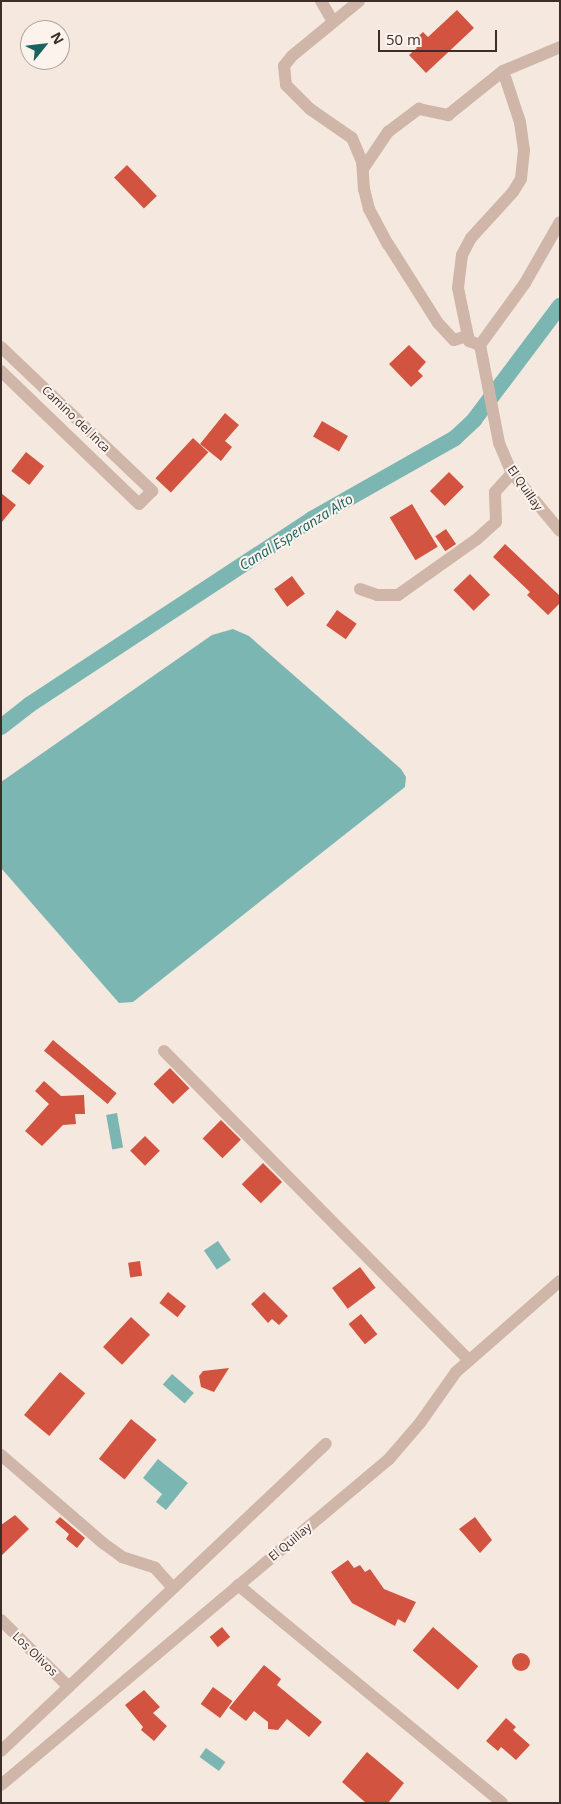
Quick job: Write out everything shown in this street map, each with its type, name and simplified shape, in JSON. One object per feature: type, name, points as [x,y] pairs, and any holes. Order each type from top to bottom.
[{"type":"street","points":[[321,1],[333,22]]},
{"type":"street","points":[[359,1],[292,56],[284,66],[284,79],[293,94],[352,138],[360,153],[366,200],[388,244],[438,324],[454,340],[467,336]]},
{"type":"street","points":[[363,169],[388,132],[419,109],[448,115],[503,71],[560,47]]},
{"type":"street","points":[[503,71],[520,122],[523,167],[513,192],[471,238],[462,255],[458,288],[469,342],[480,345],[525,283],[560,222]]},
{"type":"street","name":"El Quillay","points":[[480,345],[491,410],[499,443],[512,473],[560,531]]},
{"type":"street","name":"Camino del Inca","points":[[1,347],[152,491],[139,504],[1,371]]},
{"type":"street","points":[[360,589],[377,596],[398,595],[477,539],[496,522],[493,506],[495,492],[512,473]]},
{"type":"street","points":[[164,1051],[469,1360]]},
{"type":"street","name":"El Quillay","points":[[1,1785],[389,1459],[420,1423],[443,1386],[469,1360],[560,1281]]},
{"type":"street","points":[[1,1751],[326,1444]]},
{"type":"street","points":[[1,1455],[103,1543],[122,1557],[155,1568],[173,1588]]},
{"type":"street","points":[[238,1586],[502,1803]]},
{"type":"street","name":"Los Olivos","points":[[1,1620],[69,1686]]},
{"type":"water","points":[[233,629],[249,636],[401,769],[406,777],[405,787],[133,1002],[119,1003],[1,868],[1,782],[212,635]]},
{"type":"water","points":[[117,1113],[123,1147],[112,1149],[106,1115]]},
{"type":"water","points":[[218,1241],[231,1260],[217,1270],[204,1251]]},
{"type":"water","points":[[172,1374],[194,1393],[185,1404],[163,1385]]},
{"type":"water","points":[[158,1459],[188,1483],[166,1510],[156,1502],[162,1494],[143,1478]]},
{"type":"water","points":[[206,1748],[225,1762],[219,1771],[200,1757]]},
{"type":"building","points":[[457,10],[474,28],[426,73],[409,55],[417,48],[412,42],[423,32],[428,37]]},
{"type":"building","points":[[127,165],[157,196],[144,208],[114,178]]},
{"type":"building","points":[[409,345],[426,362],[418,371],[423,376],[411,387],[389,364]]},
{"type":"building","points":[[225,413],[239,425],[225,441],[232,447],[221,461],[200,444]]},
{"type":"building","points":[[322,421],[348,436],[339,452],[313,437]]},
{"type":"building","points":[[193,438],[208,452],[171,493],[155,478]]},
{"type":"building","points":[[26,452],[44,466],[29,485],[11,471]]},
{"type":"building","points":[[449,472],[464,487],[445,506],[430,491]]},
{"type":"building","points":[[1,493],[16,505],[1,523]]},
{"type":"building","points":[[412,504],[438,547],[415,560],[390,517]]},
{"type":"building","points":[[446,529],[456,544],[445,551],[435,536]]},
{"type":"building","points":[[505,544],[560,596],[560,603],[548,615],[527,595],[530,592],[493,557]]},
{"type":"building","points":[[470,574],[490,595],[474,611],[453,590]]},
{"type":"building","points":[[292,576],[305,594],[287,607],[274,589]]},
{"type":"building","points":[[337,610],[357,624],[346,639],[326,626]]},
{"type":"building","points":[[53,1040],[117,1093],[108,1104],[44,1051]]},
{"type":"building","points":[[170,1068],[189,1088],[173,1104],[153,1084]]},
{"type":"building","points":[[44,1081],[61,1096],[84,1095],[85,1114],[75,1114],[76,1124],[63,1125],[42,1146],[25,1131],[49,1104],[35,1091]]},
{"type":"building","points":[[221,1120],[241,1140],[222,1158],[203,1138]]},
{"type":"building","points":[[145,1136],[160,1151],[145,1166],[130,1151]]},
{"type":"building","points":[[263,1163],[282,1182],[261,1203],[242,1184]]},
{"type":"building","points":[[140,1261],[142,1276],[130,1278],[128,1263]]},
{"type":"building","points":[[360,1267],[376,1288],[348,1309],[332,1288]]},
{"type":"building","points":[[168,1292],[186,1306],[178,1317],[159,1303]]},
{"type":"building","points":[[264,1292],[288,1316],[279,1325],[272,1319],[268,1323],[251,1304]]},
{"type":"building","points":[[361,1314],[377,1334],[365,1344],[349,1324]]},
{"type":"building","points":[[131,1317],[150,1335],[122,1365],[103,1347]]},
{"type":"building","points":[[229,1368],[214,1392],[201,1387],[199,1376],[203,1371]]},
{"type":"building","points":[[60,1372],[85,1393],[49,1436],[24,1415]]},
{"type":"building","points":[[131,1419],[157,1440],[125,1479],[99,1459]]},
{"type":"building","points":[[15,1515],[29,1529],[1,1556],[1,1525]]},
{"type":"building","points":[[60,1517],[85,1538],[77,1548],[66,1539],[69,1534],[55,1522]]},
{"type":"building","points":[[475,1517],[492,1540],[480,1553],[459,1529]]},
{"type":"building","points":[[348,1560],[354,1568],[360,1565],[365,1572],[370,1569],[384,1589],[416,1602],[405,1623],[398,1619],[395,1626],[352,1603],[331,1572]]},
{"type":"building","points":[[222,1627],[230,1637],[218,1647],[210,1637]]},
{"type":"building","points":[[433,1627],[478,1666],[458,1690],[413,1650]]},
{"type":"building","points":[[521,1653],[527,1656],[530,1662],[527,1668],[521,1671],[515,1668],[512,1662],[515,1656]]},
{"type":"building","points":[[264,1665],[281,1679],[277,1685],[322,1722],[309,1737],[287,1719],[278,1730],[268,1729],[268,1722],[254,1711],[246,1721],[229,1708]]},
{"type":"building","points":[[213,1687],[232,1701],[220,1718],[201,1704]]},
{"type":"building","points":[[144,1690],[160,1707],[153,1713],[167,1726],[154,1741],[141,1730],[143,1727],[125,1705]]},
{"type":"building","points":[[506,1718],[516,1727],[513,1730],[530,1745],[516,1760],[501,1747],[498,1751],[486,1741]]},
{"type":"building","points":[[367,1752],[404,1783],[388,1803],[366,1803],[342,1782]]},
{"type":"waterway","name":"Canal Esperanza Alto","points":[[1,727],[29,705],[312,519],[455,438],[474,420],[560,306]]}]
